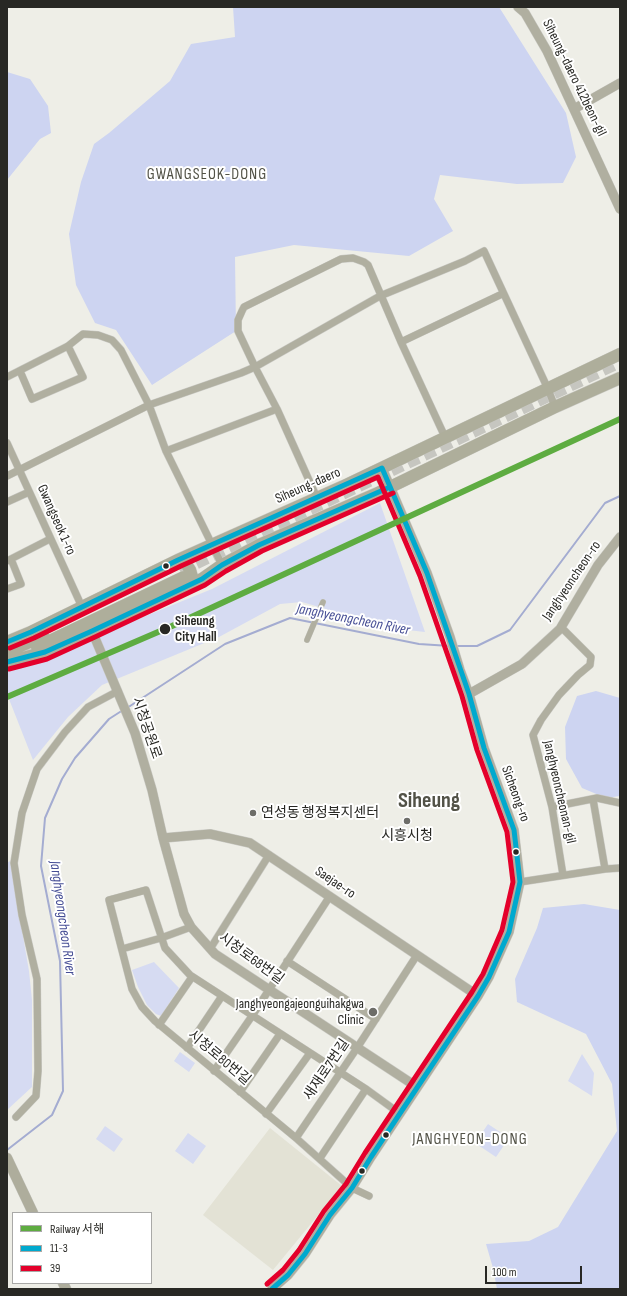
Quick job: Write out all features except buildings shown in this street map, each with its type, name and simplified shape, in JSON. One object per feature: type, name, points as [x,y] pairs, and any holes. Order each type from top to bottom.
[{"type":"main road","name":"Siheung-daero","points":[[7,662],[45,652],[92,631],[183,573],[212,545],[382,468],[620,354]]},
{"type":"main road","name":"Siheung-daero","points":[[7,642],[82,607],[183,573],[202,579],[259,545],[390,487],[620,378]]},
{"type":"main road","points":[[252,527],[250,535],[251,539],[259,545]]},
{"type":"main road","name":"Siheung-daero","points":[[7,652],[183,573]]},
{"type":"main road","name":"Siheung-daero","points":[[7,662],[183,573]]},
{"type":"main road","points":[[7,1158],[33,1212]]},
{"type":"street","name":"Siheung-daero 412beon-gil","points":[[518,7],[525,13],[537,32],[620,209]]},
{"type":"street","points":[[574,109],[620,83]]},
{"type":"street","points":[[7,476],[148,405],[255,367],[380,296],[484,252],[502,294],[548,389],[555,408]]},
{"type":"street","points":[[317,498],[277,409],[238,331],[238,320],[244,307],[341,259],[346,258],[359,260],[368,264],[380,296],[445,437]]},
{"type":"street","points":[[401,342],[502,294]]},
{"type":"street","points":[[7,378],[68,346],[83,334],[98,335],[112,340],[121,350],[148,405],[166,451],[222,566]]},
{"type":"street","points":[[20,371],[32,399],[83,377],[68,346]]},
{"type":"street","points":[[166,451],[277,409]]},
{"type":"street","name":"Gwangseok 1-ro","points":[[7,443],[82,607]]},
{"type":"street","name":"Sicheong-ro","points":[[272,1289],[288,1275],[305,1254],[330,1215],[352,1188],[370,1156],[478,996],[489,977],[509,932],[520,882],[514,830],[484,748],[469,694],[450,637],[427,573],[382,468]]},
{"type":"street","points":[[7,502],[29,492]]},
{"type":"street","name":"Janghyeoncheon-ro","points":[[469,694],[522,664],[561,627],[598,565],[620,537]]},
{"type":"street","points":[[7,589],[21,584],[9,560],[50,539]]},
{"type":"street","points":[[307,640],[323,602]]},
{"type":"street","name":"Janghyeoncheonan-gil","points":[[561,627],[591,658],[590,665],[559,695],[533,735],[552,807],[564,875]]},
{"type":"street","name":"시청공원로","points":[[92,631],[135,733],[152,790],[163,838]]},
{"type":"street","points":[[16,1117],[36,1096],[38,1071],[37,979],[22,915],[14,863],[22,813],[37,769],[65,732],[88,708],[119,694]]},
{"type":"street","points":[[552,807],[598,798],[620,803]]},
{"type":"street","points":[[593,799],[605,869]]},
{"type":"street","name":"Saejae-ro","points":[[163,838],[210,834],[250,843],[478,996]]},
{"type":"street","name":"시청로68번길","points":[[163,838],[184,914],[191,927],[215,954],[417,1087]]},
{"type":"street","points":[[210,949],[269,855]]},
{"type":"street","points":[[520,882],[620,868]]},
{"type":"street","name":"시청로80번길","points":[[161,938],[146,890],[110,900],[132,989],[142,1007],[159,1025],[320,1158],[352,1188],[369,1196]]},
{"type":"street","points":[[214,1071],[252,1016],[330,896]]},
{"type":"street","points":[[122,949],[161,938],[191,927]]},
{"type":"street","points":[[161,938],[165,948],[192,977],[366,1089],[399,1113]]},
{"type":"street","name":"새재로7번길","points":[[296,1138],[357,1048],[417,955]]},
{"type":"street","points":[[287,961],[376,1019]]},
{"type":"street","points":[[159,1025],[192,977]]},
{"type":"street","points":[[187,1048],[222,996]]},
{"type":"street","points":[[240,1092],[280,1034]]},
{"type":"street","points":[[266,1114],[310,1053]]},
{"type":"street","points":[[320,1158],[366,1089]]},
{"type":"shaded area","points":[[233,7],[499,7],[566,113],[576,157],[563,183],[517,184],[440,175],[434,199],[453,231],[409,256],[294,245],[235,257],[236,331],[152,385],[116,330],[95,323],[76,285],[69,234],[81,182],[94,144],[170,81],[191,44],[235,37]]},
{"type":"shaded area","points":[[7,72],[30,79],[48,106],[51,133],[40,139],[7,180]]},
{"type":"shaded area","points":[[380,503],[425,632],[390,628],[302,602],[280,604],[219,637],[102,685],[68,717],[33,760],[7,694],[7,671],[212,589]]},
{"type":"shaded area","points":[[596,691],[620,698],[620,796],[606,798],[582,788],[566,759],[565,727],[577,696]]},
{"type":"shaded area","points":[[10,861],[29,971],[32,1000],[32,1087],[7,1110],[7,863]]},
{"type":"shaded area","points":[[584,904],[620,910],[620,1289],[497,1289],[486,1244],[529,1241],[558,1227],[617,1131],[612,1084],[586,1034],[517,1002],[515,979],[537,928],[543,908]]},
{"type":"shaded area","points":[[154,962],[179,988],[161,1016],[156,1014],[147,1005],[132,970]]},
{"type":"shaded area","points":[[180,1052],[195,1063],[189,1072],[174,1061]]},
{"type":"shaded area","points":[[582,1054],[594,1073],[592,1096],[568,1081]]},
{"type":"shaded area","points":[[488,1124],[509,1138],[496,1157],[475,1143]]},
{"type":"shaded area","points":[[105,1126],[123,1139],[114,1152],[96,1139]]},
{"type":"shaded area","points":[[270,1128],[342,1186],[273,1270],[203,1215]]},
{"type":"shaded area","points":[[188,1133],[206,1146],[193,1164],[175,1151]]},
{"type":"waterway","name":"Janghyeongcheon River","points":[[456,646],[477,646],[510,630],[605,503],[620,496]]},
{"type":"waterway","name":"Janghyeongcheon River","points":[[127,708],[225,644],[290,618],[419,644],[450,646]]},
{"type":"waterway","name":"Janghyeongcheon River","points":[[7,1150],[52,1115],[63,1091],[60,961],[41,866],[45,818],[62,779],[75,758],[109,719],[123,710]]},
{"type":"tunnel","points":[[180,571],[620,362]]},
{"type":"rail line","name":"서해","points":[[7,697],[172,626],[620,419]]},
{"type":"transit line","name":"11-3","points":[[7,642],[31,632],[178,560],[382,468],[427,573],[469,694],[484,748],[514,830],[520,882],[509,932],[489,977],[478,996],[352,1188],[330,1215],[305,1254],[288,1275],[272,1289]]},
{"type":"transit line","name":"39","points":[[10,648],[34,638],[181,566],[378,477],[420,576],[462,696],[477,750],[507,832],[513,882],[502,930],[483,974],[472,992],[346,1184],[324,1211],[299,1250],[283,1270],[267,1284]]},
{"type":"transit line","name":"11-3","points":[[7,662],[45,652],[92,631],[202,579],[222,565],[259,545],[390,487]]},
{"type":"transit line","name":"39","points":[[9,669],[47,659],[205,585],[226,571],[262,551],[393,493]]},
{"type":"place","name":"Siheung City Hall","points":[[165,629]]},
{"type":"place","name":"연성동 행정복지센터","points":[[253,813]]},
{"type":"place","name":"시흥시청","points":[[407,821]]},
{"type":"place","name":"Janghyeongajeonguihakgwa Clinic","points":[[373,1012]]},
{"type":"district","name":"GWANGSEOK-DONG","points":[[207,175]]},
{"type":"district","name":"Siheung","points":[[429,801]]},
{"type":"district","name":"JANGHYEON-DONG","points":[[470,1140]]}]
